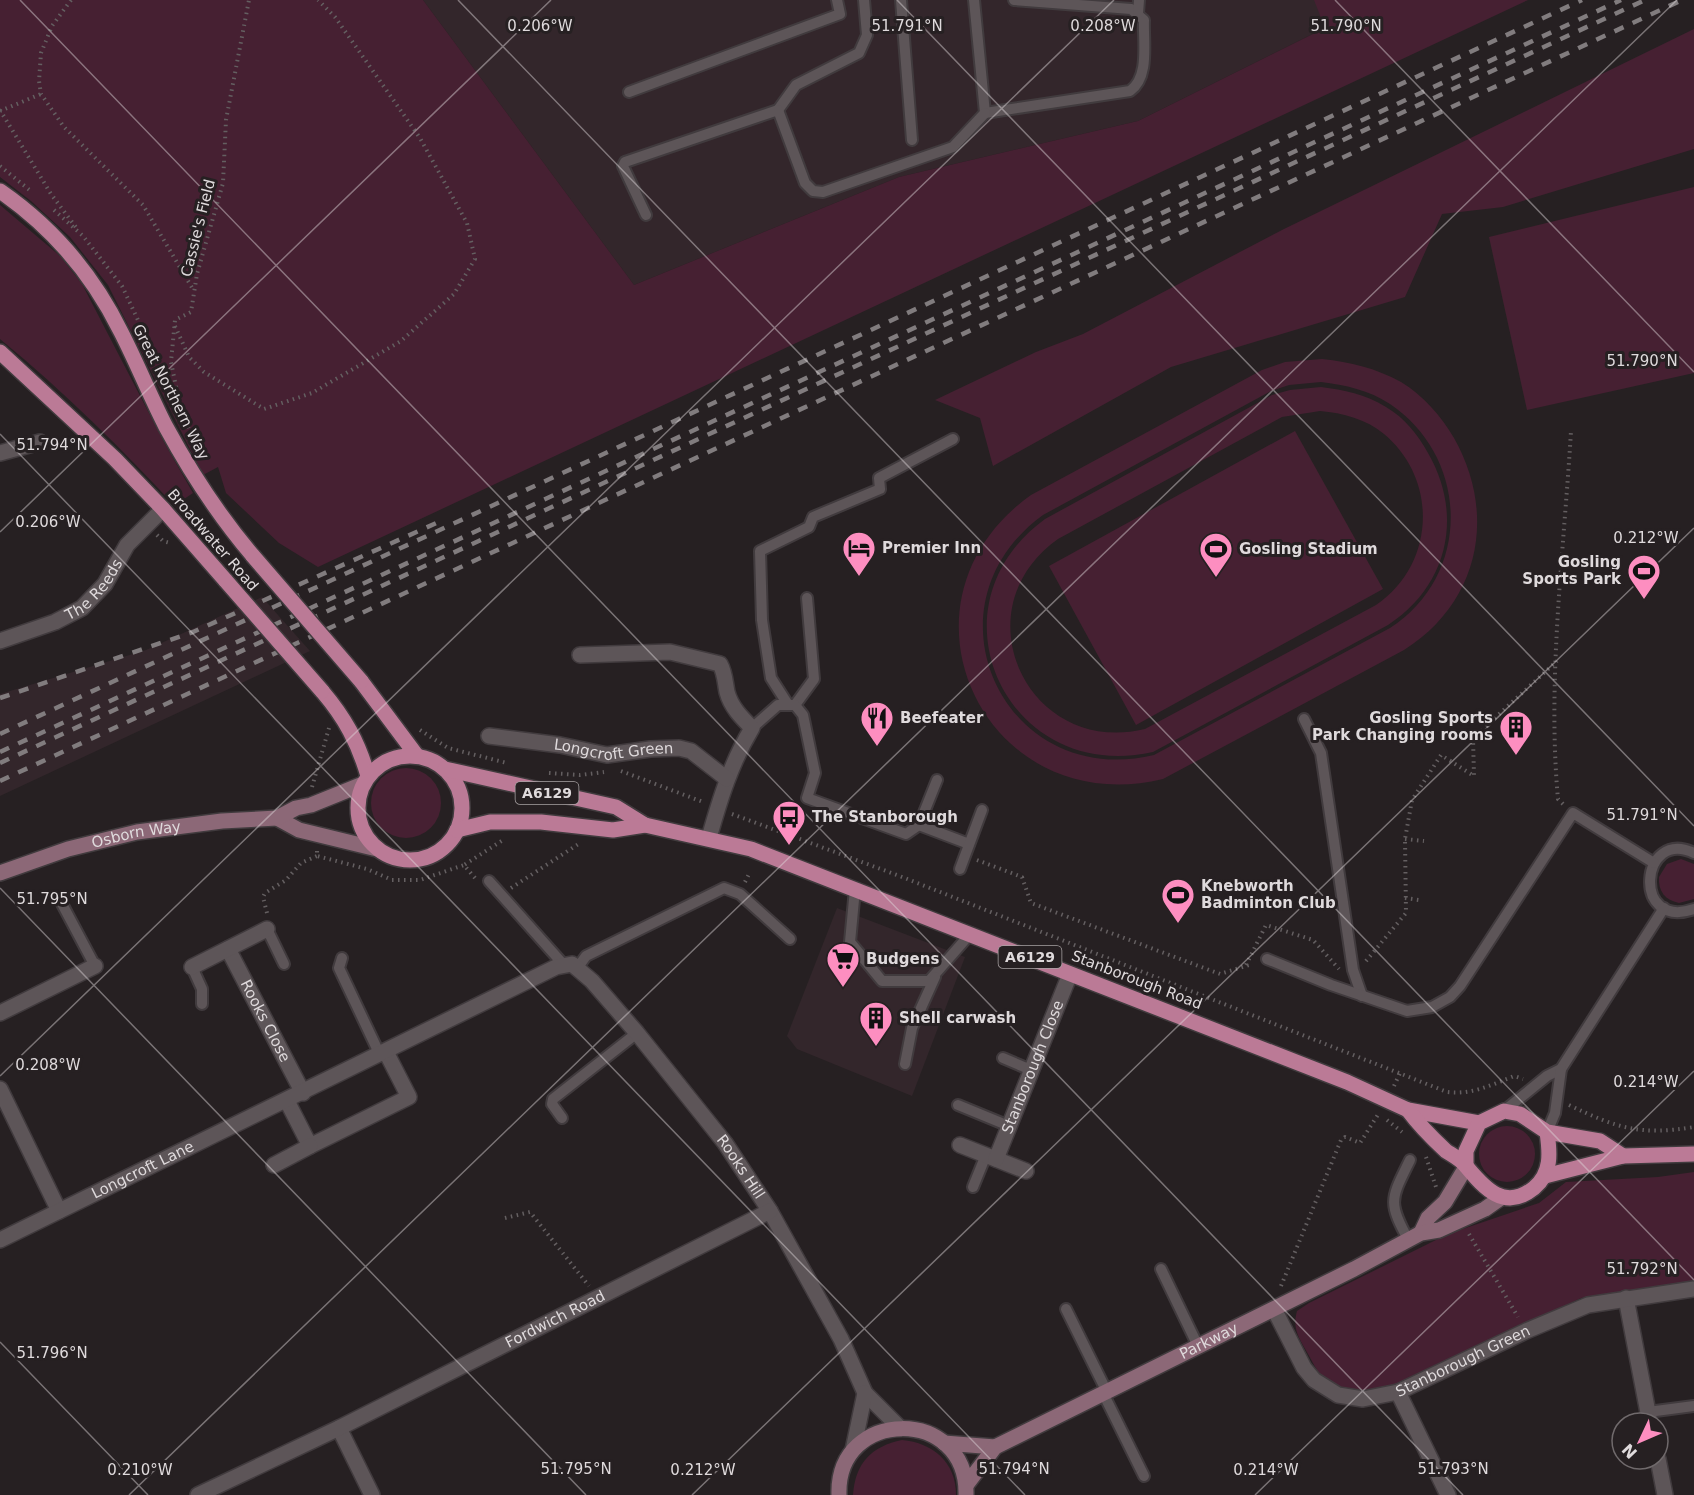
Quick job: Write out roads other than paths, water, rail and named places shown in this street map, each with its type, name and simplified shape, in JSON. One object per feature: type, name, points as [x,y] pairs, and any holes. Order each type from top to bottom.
[{"type":"main road","name":"Great Northern Way","points":[[0,191],[38,221],[90,278],[121,331],[165,425],[196,482],[253,556],[360,681],[417,756]]},
{"type":"main road","name":"Broadwater Road","points":[[0,352],[163,509],[322,692],[349,726],[359,745],[365,780]]},
{"type":"main road","points":[[417,756],[445,769],[456,782],[461,799],[462,815],[457,830],[442,848],[422,859],[406,860],[391,857],[377,849],[365,837],[357,809],[365,780],[390,759],[417,756]]},
{"type":"main road","name":"Stanborough Road","points":[[445,769],[616,807],[645,825],[751,849],[971,933],[1337,1078],[1408,1110],[1479,1123]]},
{"type":"main road","name":"Stanborough Road","points":[[457,830],[490,822],[541,822],[613,830],[645,825]]},
{"type":"main road","name":"Stanborough Road","points":[[1408,1110],[1423,1130],[1466,1167],[1481,1185],[1502,1197]]},
{"type":"main road","points":[[1466,1167],[1466,1151],[1479,1123],[1504,1112],[1520,1114],[1547,1132],[1600,1141],[1623,1156]]},
{"type":"main road","points":[[1545,1176],[1550,1161],[1547,1132]]},
{"type":"main road","points":[[1502,1197],[1525,1193],[1545,1176],[1623,1156],[1694,1154]]},
{"type":"street","points":[[0,453],[40,442]]},
{"type":"street","name":"The Reeds","points":[[0,641],[55,622],[82,608],[105,584],[127,545],[163,509]]},
{"type":"street","points":[[580,655],[670,652],[694,660],[714,661],[724,670],[728,694],[736,712],[752,728],[738,751],[727,779],[709,838]]},
{"type":"street","name":"Longcroft Green","points":[[489,736],[560,745],[607,755],[657,748],[679,748],[691,751],[727,779]]},
{"type":"street","name":"Osborn Way","points":[[0,873],[68,849],[137,832],[222,821],[277,818],[296,808],[319,802],[365,780]]},
{"type":"street","name":"Osborn Way","points":[[277,818],[299,830],[377,849]]},
{"type":"street","points":[[192,967],[267,929]]},
{"type":"street","name":"Rooks Close","points":[[228,949],[303,1093]]},
{"type":"street","name":"Rooks Hill","points":[[570,965],[637,1033],[725,1143],[770,1211],[841,1339],[865,1393],[900,1428]]},
{"type":"street","name":"Longcroft Lane","points":[[0,1240],[570,965]]},
{"type":"street","points":[[0,1013],[95,966]]},
{"type":"street","name":"Stanborough Close","points":[[991,1157],[1009,1126],[1070,974]]},
{"type":"street","points":[[274,1165],[409,1097],[383,1054]]},
{"type":"street","points":[[0,1089],[59,1211]]},
{"type":"street","points":[[287,1101],[310,1146]]},
{"type":"street","points":[[960,1145],[1026,1171]]},
{"type":"street","name":"Parkway","points":[[1415,1237],[1428,1218],[1445,1202],[1466,1167]]},
{"type":"street","name":"Parkway","points":[[967,1490],[995,1447],[1415,1237],[1439,1230],[1485,1209],[1502,1197]]},
{"type":"street","name":"Fordwich Road","points":[[198,1495],[339,1428],[770,1211]]},
{"type":"street","name":"Stanborough Green","points":[[1274,1308],[1304,1368],[1325,1388],[1344,1396],[1363,1399],[1398,1392],[1526,1331],[1588,1305],[1694,1289]]},
{"type":"street","points":[[1626,1298],[1648,1411]]},
{"type":"street","points":[[1398,1392],[1448,1495]]},
{"type":"street","points":[[853,1450],[865,1393]]},
{"type":"street","points":[[339,1428],[372,1495]]},
{"type":"street","points":[[839,1495],[843,1466],[853,1450],[870,1436],[900,1428],[911,1428],[932,1434],[944,1443],[962,1466],[967,1490]]},
{"type":"street","points":[[944,1443],[995,1447]]},
{"type":"street","points":[[1660,1471],[1665,1495]]},
{"type":"lane","points":[[629,92],[840,14],[837,0]]},
{"type":"lane","points":[[646,214],[623,166],[625,162],[778,110],[796,85],[859,53],[867,34],[864,0]]},
{"type":"lane","points":[[901,0],[912,140]]},
{"type":"lane","points":[[974,0],[985,113]]},
{"type":"lane","points":[[778,110],[805,183],[813,191],[823,192],[953,147],[985,113],[1130,91],[1142,77],[1144,20],[1138,13],[1131,9],[1014,0]]},
{"type":"lane","points":[[1138,13],[1139,0]]},
{"type":"lane","points":[[937,780],[919,825],[906,834],[807,798],[815,773],[803,715],[791,704],[771,678],[762,620],[760,551],[809,527],[813,517],[880,489],[879,478],[953,439]]},
{"type":"lane","points":[[752,728],[778,705],[791,704],[814,679],[807,597]]},
{"type":"lane","points":[[1304,719],[1321,753],[1353,970],[1362,996]]},
{"type":"lane","points":[[960,869],[982,810]]},
{"type":"lane","points":[[1267,959],[1407,1011],[1432,1007],[1450,997],[1573,813],[1654,863]]},
{"type":"lane","points":[[919,825],[969,844]]},
{"type":"lane","points":[[1694,853],[1680,850],[1670,851],[1654,863],[1649,879],[1652,895],[1664,908],[1685,912],[1694,909]]},
{"type":"lane","points":[[484,881],[512,903],[517,915],[570,965],[724,888],[740,894],[790,939]]},
{"type":"lane","points":[[855,889],[850,942],[882,981],[929,981],[971,933]]},
{"type":"lane","points":[[60,900],[95,966]]},
{"type":"lane","points":[[1547,1132],[1555,1113],[1561,1069],[1664,908]]},
{"type":"lane","points":[[267,929],[284,964]]},
{"type":"lane","points":[[342,958],[339,968],[383,1054]]},
{"type":"lane","points":[[192,967],[202,990],[202,1004]]},
{"type":"lane","points":[[905,1064],[912,1028],[938,971]]},
{"type":"lane","points":[[562,1118],[552,1104],[553,1099],[637,1033]]},
{"type":"lane","points":[[1003,1058],[1031,1070]]},
{"type":"lane","points":[[1504,1112],[1547,1076],[1561,1069]]},
{"type":"lane","points":[[958,1105],[1009,1126]]},
{"type":"lane","points":[[973,1187],[991,1157]]},
{"type":"lane","points":[[1410,1160],[1393,1202],[1395,1215],[1415,1237]]},
{"type":"lane","points":[[1161,1269],[1198,1346]]},
{"type":"lane","points":[[1066,1309],[1144,1476]]},
{"type":"lane","points":[[1670,1412],[1694,1406]]},
{"type":"railway","points":[[0,734],[1582,0]]},
{"type":"railway","points":[[0,752],[1621,0]]},
{"type":"railway","points":[[0,763],[1645,0]]},
{"type":"railway","points":[[0,781],[1682,0]]},
{"type":"railway","points":[[0,698],[193,632],[441,521]]},
{"type":"place","name":"Premier Inn","points":[[859,577]]},
{"type":"place","name":"Gosling Stadium","points":[[1216,578]]},
{"type":"place","name":"Gosling Sports Park","points":[[1644,600]]},
{"type":"place","name":"Beefeater","points":[[877,747]]},
{"type":"place","name":"Gosling Sports Park Changing rooms","points":[[1516,756]]},
{"type":"place","name":"The Stanborough","points":[[789,846]]},
{"type":"place","name":"Knebworth Badminton Club","points":[[1178,924]]},
{"type":"place","name":"Budgens","points":[[843,988]]},
{"type":"place","name":"Shell carwash","points":[[876,1047]]}]
